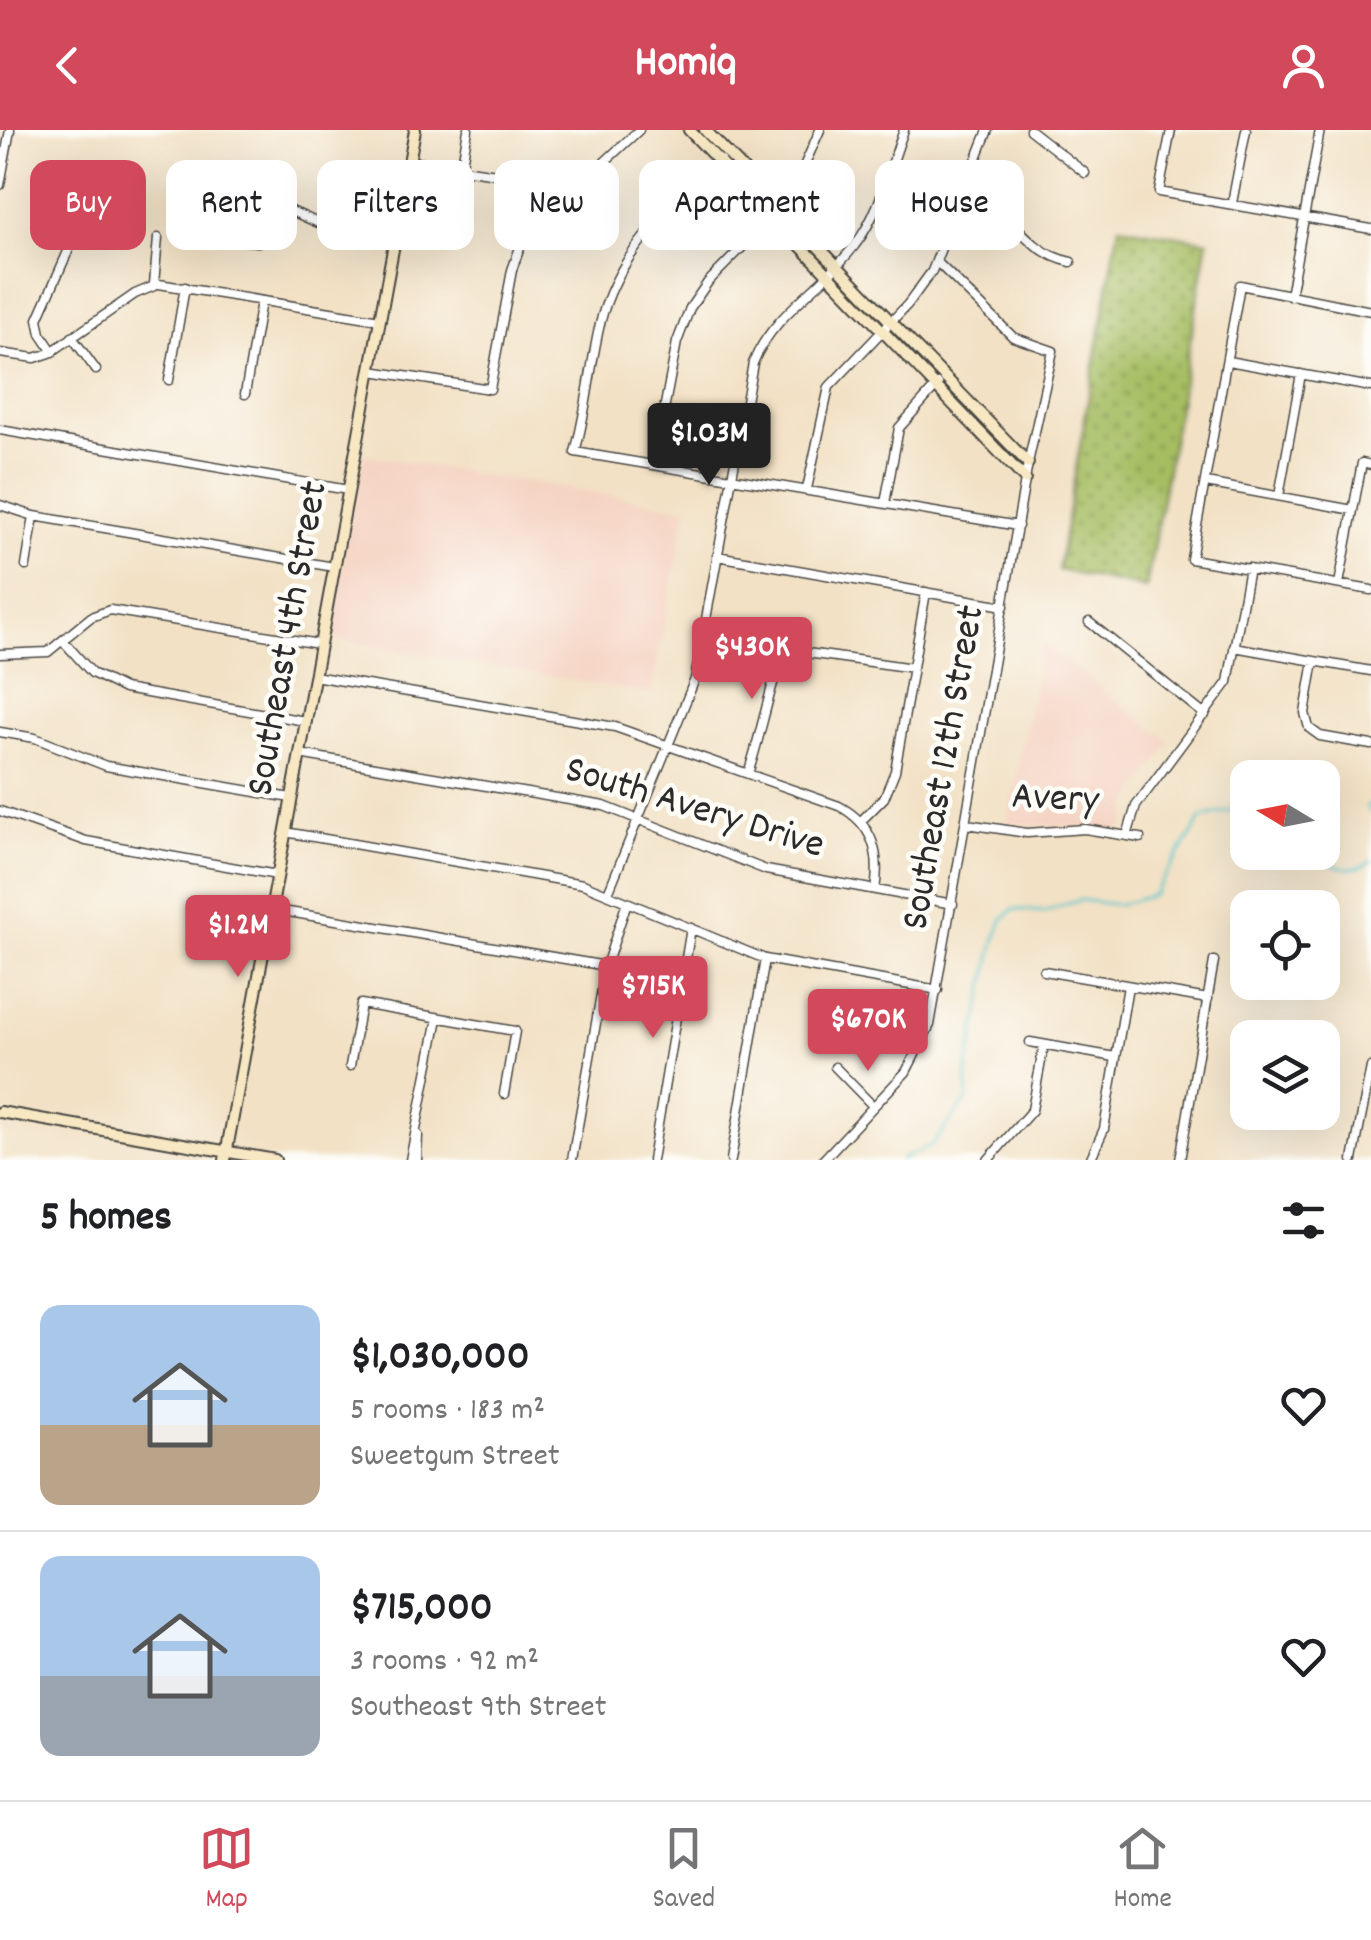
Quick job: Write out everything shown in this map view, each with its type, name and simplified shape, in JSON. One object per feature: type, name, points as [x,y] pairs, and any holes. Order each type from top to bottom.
[{"type":"main road","name":"Southeast 4th Street","points":[[408,160],[414,130]]},
{"type":"main road","points":[[689,130],[724,158]]},
{"type":"main road","points":[[706,130],[724,158]]},
{"type":"main road","name":"Southeast 4th Street","points":[[226,1156],[393,250]]},
{"type":"main road","points":[[813,250],[940,382],[1028,463]]},
{"type":"main road","points":[[940,382],[1025,480]]},
{"type":"main road","points":[[0,1112],[226,1156],[275,1160]]},
{"type":"street","points":[[0,186],[10,130]]},
{"type":"street","points":[[462,160],[468,130]]},
{"type":"street","points":[[604,160],[639,130]]},
{"type":"street","points":[[809,160],[820,130]]},
{"type":"street","points":[[608,894],[670,745],[698,665],[730,476],[759,350],[774,326],[832,270],[867,227],[904,130]]},
{"type":"street","points":[[976,160],[988,130]]},
{"type":"street","points":[[1030,130],[1085,172]]},
{"type":"street","points":[[1171,130],[1159,192],[1371,229]]},
{"type":"street","points":[[1232,203],[1246,130]]},
{"type":"street","points":[[1290,296],[1320,130]]},
{"type":"street","points":[[724,158],[642,238],[618,274],[599,327],[574,452],[654,462],[1018,526]]},
{"type":"street","points":[[1024,236],[1039,252],[1071,262]]},
{"type":"street","points":[[154,284],[158,238]]},
{"type":"street","points":[[53,352],[38,329],[38,320],[69,250]]},
{"type":"street","points":[[370,371],[490,389],[519,250]]},
{"type":"street","points":[[654,462],[677,342],[690,308],[708,282],[740,250]]},
{"type":"street","points":[[807,490],[829,387],[917,293],[942,250]]},
{"type":"street","name":"Southeast 12th Street","points":[[824,1160],[917,1055],[938,990],[1028,463],[1054,350],[1014,337],[937,262]]},
{"type":"street","points":[[0,353],[35,358],[53,352],[154,284],[380,320]]},
{"type":"street","points":[[1371,310],[1240,285],[1191,559],[1371,590]]},
{"type":"street","points":[[169,380],[185,287]]},
{"type":"street","points":[[245,394],[261,300]]},
{"type":"street","points":[[72,338],[96,370]]},
{"type":"street","points":[[1228,361],[1371,387]]},
{"type":"street","points":[[1279,496],[1301,374]]},
{"type":"street","points":[[885,503],[900,428],[940,382]]},
{"type":"street","points":[[0,430],[348,490]]},
{"type":"street","points":[[1339,584],[1352,510],[1366,464]]},
{"type":"street","points":[[1206,483],[1352,510]]},
{"type":"street","points":[[0,505],[34,516],[334,567]]},
{"type":"street","points":[[26,566],[34,516]]},
{"type":"street","points":[[717,556],[1004,606]]},
{"type":"street","points":[[1127,836],[1136,806],[1226,687],[1249,568]]},
{"type":"street","points":[[860,820],[880,803],[891,783],[926,592]]},
{"type":"street","points":[[0,654],[38,654],[65,643],[91,617],[122,610],[320,644]]},
{"type":"street","points":[[1089,622],[1205,715]]},
{"type":"street","points":[[65,643],[92,673],[124,689],[305,721]]},
{"type":"street","points":[[1234,647],[1371,671]]},
{"type":"street","points":[[748,772],[784,652],[801,650],[913,668]]},
{"type":"street","points":[[1314,661],[1305,714],[1308,728],[1320,736],[1371,745]]},
{"type":"street","points":[[314,676],[614,727],[839,806],[860,820],[876,851],[875,890]]},
{"type":"street","points":[[0,732],[26,736],[116,768],[291,798]]},
{"type":"street","name":"South Avery Drive","points":[[299,754],[604,806],[766,870],[952,904]]},
{"type":"street","points":[[0,811],[86,842],[277,875]]},
{"type":"street","name":"Avery","points":[[967,824],[1026,833],[1072,828],[1140,838]]},
{"type":"street","points":[[285,832],[583,884],[766,959],[938,990]]},
{"type":"street","points":[[572,1160],[606,966],[627,902]]},
{"type":"street","points":[[271,909],[606,966]]},
{"type":"street","points":[[652,1160],[691,928]]},
{"type":"street","points":[[731,1160],[766,959]]},
{"type":"street","points":[[1180,1160],[1214,961]]},
{"type":"street","points":[[1044,971],[1208,998]]},
{"type":"street","points":[[1090,1160],[1102,1135],[1128,986]]},
{"type":"street","points":[[350,1066],[361,1004],[515,1030],[504,1094]]},
{"type":"street","points":[[414,1160],[438,1018]]},
{"type":"street","points":[[1030,1042],[1115,1057]]},
{"type":"street","points":[[988,1160],[1032,1110],[1044,1045]]},
{"type":"street","points":[[836,1067],[873,1106]]},
{"type":"street","points":[[1353,1160],[1371,1067]]},
{"type":"shaded area","points":[[363,455],[687,508],[651,694],[328,638]]},
{"type":"shaded area","points":[[1042,643],[1171,742],[1131,801],[1125,824],[1117,830],[1007,823]]},
{"type":"green space","points":[[1119,226],[1208,241],[1146,588],[1058,570]]},
{"type":"waterway","points":[[1371,803],[1367,806],[1371,813]]},
{"type":"waterway","points":[[901,1160],[932,1145],[967,1100],[968,1065],[1002,920],[1014,909],[1044,912],[1080,900],[1119,905],[1153,895],[1202,818],[1230,811]]},
{"type":"waterway","points":[[1340,866],[1357,867],[1371,861]]}]
